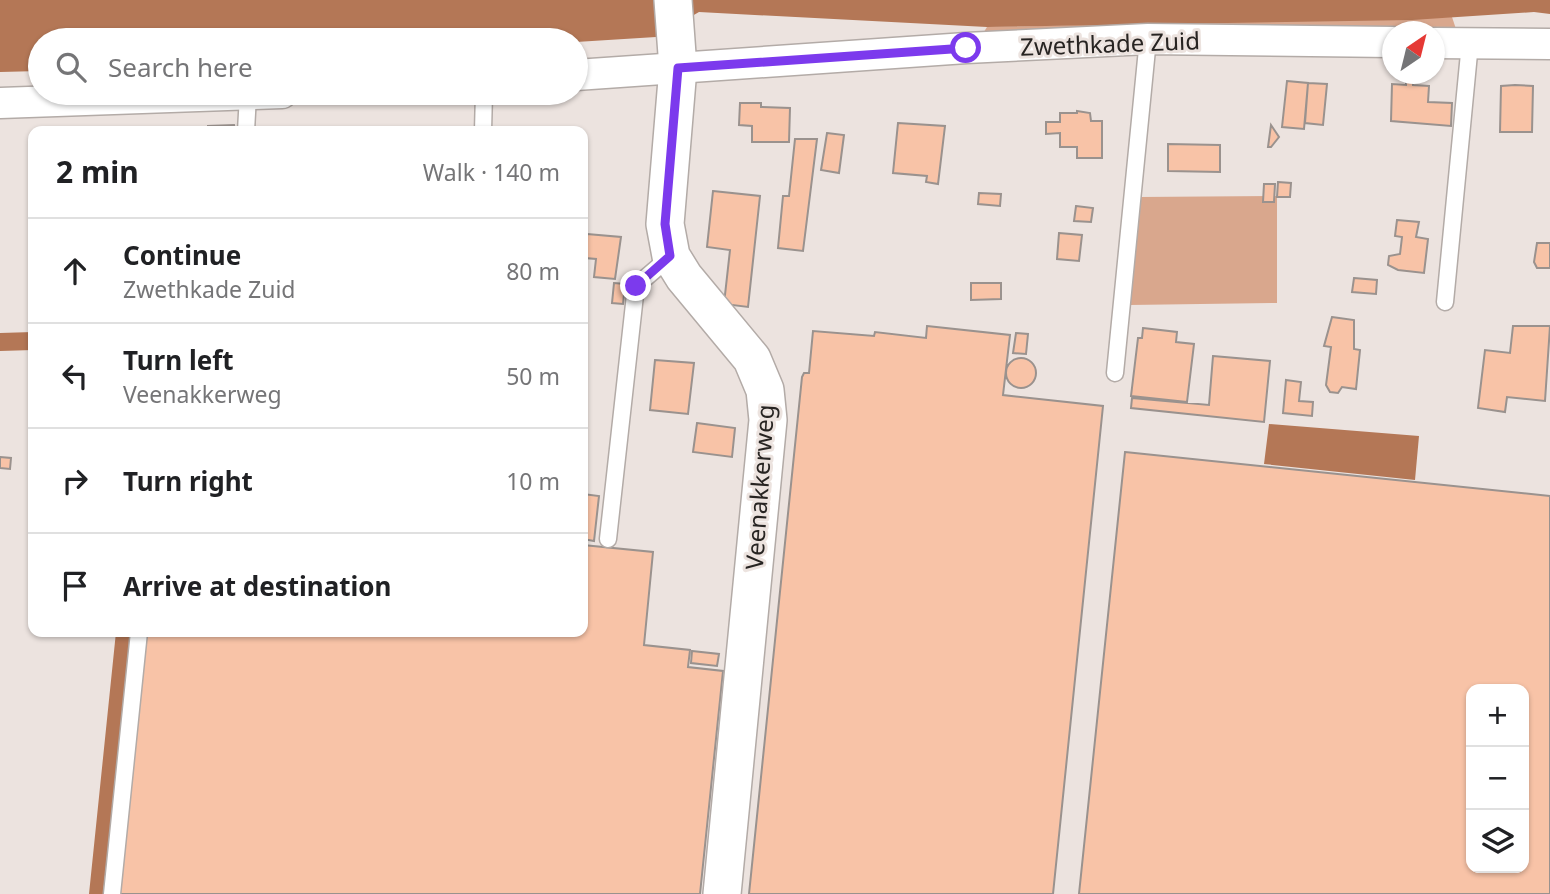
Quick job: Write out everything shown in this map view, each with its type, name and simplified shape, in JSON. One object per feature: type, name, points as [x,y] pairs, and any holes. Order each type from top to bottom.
[{"type":"street","name":"Veenakkerweg","points":[[673,0],[678,55],[665,224],[670,256],[684,277],[752,359],[766,397],[768,420],[722,894]]},
{"type":"street","name":"Zwethkade Zuid","points":[[588,73],[678,55],[966,48],[1148,39],[1382,42]]},
{"type":"street","points":[[1445,43],[1550,44]]},
{"type":"street","points":[[0,103],[28,102]]},
{"type":"lane","points":[[1115,373],[1148,39]]},
{"type":"lane","points":[[1446,302],[1470,43]]},
{"type":"lane","points":[[246,126],[247,105]]},
{"type":"lane","points":[[483,126],[484,105]]},
{"type":"lane","points":[[608,539],[636,286],[670,256]]},
{"type":"lane","points":[[112,894],[138,637]]},
{"type":"shaded area","points":[[0,0],[1550,0],[1550,14],[1534,12],[1412,20],[987,27],[699,12],[656,37],[588,41],[588,28],[28,28],[28,71],[0,72]]},
{"type":"shaded area","points":[[1452,17],[1462,47],[1445,38],[1445,21],[1382,21],[1382,32],[972,51],[987,27]]},
{"type":"shaded area","points":[[1277,196],[1277,303],[1129,305],[1139,197]]},
{"type":"shaded area","points":[[28,332],[28,350],[0,351],[0,333]]},
{"type":"shaded area","points":[[1269,424],[1419,436],[1415,480],[1264,464]]},
{"type":"shaded area","points":[[115,637],[130,637],[103,894],[89,894]]},
{"type":"building","points":[[1287,81],[1308,83],[1304,129],[1282,127]]},
{"type":"building","points":[[1308,83],[1327,84],[1323,125],[1305,123]]},
{"type":"building","points":[[1392,84],[1429,86],[1428,102],[1452,103],[1451,126],[1391,121]]},
{"type":"building","points":[[1501,86],[1533,86],[1532,132],[1500,132]]},
{"type":"building","points":[[740,103],[790,108],[789,142],[752,142],[752,126],[739,125]]},
{"type":"building","points":[[1060,113],[1090,113],[1091,121],[1102,121],[1102,158],[1077,158],[1077,147],[1060,147],[1060,133],[1046,134],[1046,122],[1060,122]]},
{"type":"building","points":[[898,123],[945,126],[938,184],[926,182],[927,176],[893,173]]},
{"type":"building","points":[[1271,125],[1279,137],[1268,147]]},
{"type":"building","points":[[827,133],[844,135],[839,173],[821,170]]},
{"type":"building","points":[[795,139],[817,139],[803,251],[778,248],[783,196],[789,196]]},
{"type":"building","points":[[1168,144],[1220,145],[1220,172],[1168,171]]},
{"type":"building","points":[[1278,182],[1291,183],[1290,197],[1277,197]]},
{"type":"building","points":[[1264,184],[1275,184],[1274,202],[1263,202]]},
{"type":"building","points":[[713,191],[760,196],[748,307],[724,304],[730,250],[707,247]]},
{"type":"building","points":[[979,193],[1001,194],[1000,206],[978,204]]},
{"type":"building","points":[[1076,206],[1093,208],[1091,222],[1074,221]]},
{"type":"building","points":[[1397,220],[1419,222],[1416,237],[1428,239],[1424,273],[1398,270],[1388,265],[1389,256],[1400,254],[1402,237],[1395,236]]},
{"type":"building","points":[[1059,233],[1082,235],[1079,261],[1057,259]]},
{"type":"building","points":[[588,234],[621,237],[615,279],[594,277],[596,259],[588,258]]},
{"type":"building","points":[[1537,243],[1550,243],[1550,268],[1537,268],[1534,262]]},
{"type":"building","points":[[1354,278],[1377,280],[1376,294],[1352,292]]},
{"type":"building","points":[[614,283],[625,284],[623,304],[612,303]]},
{"type":"building","points":[[971,283],[1001,283],[1001,299],[971,300]]},
{"type":"building","points":[[1332,317],[1354,320],[1354,349],[1360,350],[1356,389],[1342,387],[1338,393],[1330,392],[1326,385],[1331,347],[1324,346]]},
{"type":"building","points":[[927,326],[1010,335],[1003,395],[1103,406],[1053,894],[749,894],[802,377],[804,373],[809,373],[813,331],[874,336],[875,332],[926,338]]},
{"type":"building","points":[[1513,326],[1550,326],[1545,401],[1507,397],[1505,412],[1478,408],[1485,350],[1510,353]]},
{"type":"building","points":[[1143,328],[1177,332],[1176,342],[1194,344],[1187,402],[1131,396],[1138,338],[1142,338]]},
{"type":"building","points":[[1016,333],[1028,334],[1026,354],[1013,353]]},
{"type":"building","points":[[1213,356],[1270,361],[1264,422],[1131,408],[1132,398],[1209,405]]},
{"type":"building","points":[[1021,358],[1032,362],[1036,373],[1032,384],[1021,388],[1010,384],[1006,373],[1010,362]]},
{"type":"building","points":[[655,360],[694,363],[688,414],[650,410]]},
{"type":"building","points":[[1286,380],[1301,382],[1299,401],[1313,402],[1312,416],[1283,413]]},
{"type":"building","points":[[697,423],[735,428],[732,457],[693,452]]},
{"type":"building","points":[[1125,452],[1550,496],[1550,894],[1079,894]]},
{"type":"building","points":[[0,457],[11,458],[10,469],[0,468]]},
{"type":"building","points":[[588,495],[599,496],[594,541],[588,540]]},
{"type":"building","points":[[588,546],[653,552],[644,645],[690,650],[688,667],[723,671],[700,894],[119,894],[145,637],[588,637]]},
{"type":"building","points":[[692,651],[719,654],[717,666],[691,663]]},
{"type":"route","points":[[636,286],[670,256],[665,224],[678,68],[966,48]]}]
